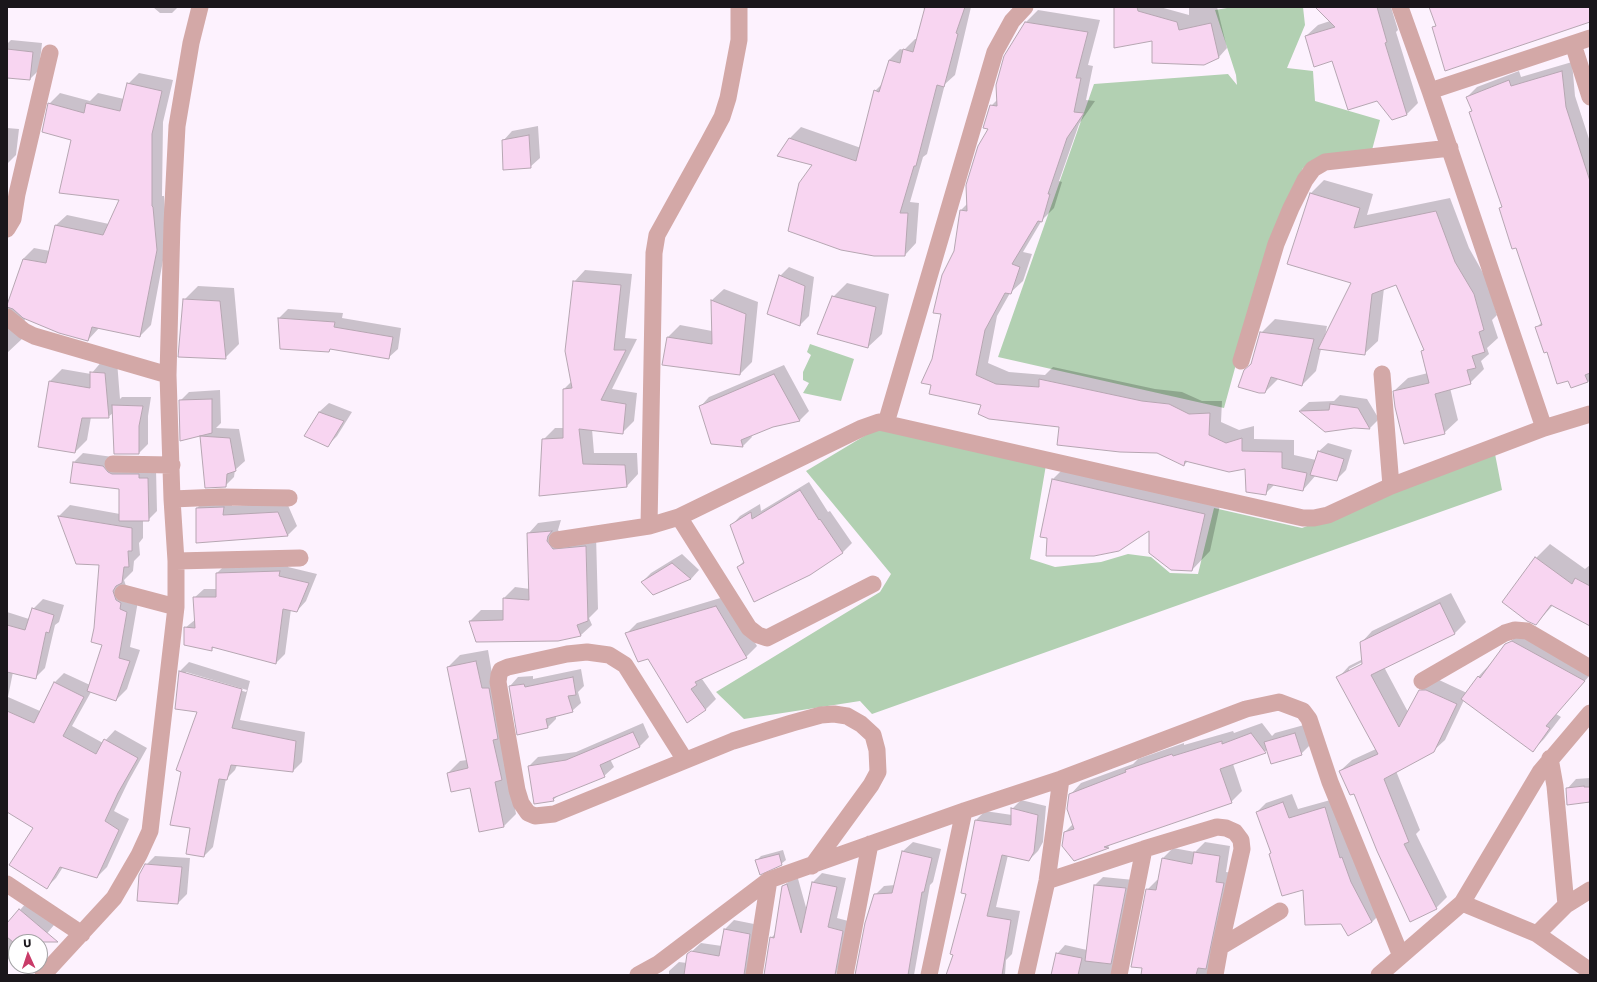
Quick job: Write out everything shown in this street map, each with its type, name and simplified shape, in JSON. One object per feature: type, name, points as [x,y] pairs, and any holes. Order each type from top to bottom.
[{"type":"street","points":[[43,975],[114,898],[139,855],[150,831],[176,608],[176,561],[172,499],[168,375],[172,223],[177,126],[188,59],[200,7]]},
{"type":"street","points":[[649,526],[654,253],[657,235],[708,144],[726,105],[739,40],[740,7]]},
{"type":"street","points":[[886,423],[995,52],[1012,21],[1025,7]]},
{"type":"street","points":[[1400,7],[1450,148],[1544,428]]},
{"type":"street","points":[[1430,91],[1590,38]]},
{"type":"street","points":[[1573,44],[1590,96]]},
{"type":"street","points":[[7,229],[13,219],[17,194],[50,53]]},
{"type":"street","points":[[1241,362],[1276,244],[1291,208],[1313,169],[1325,162],[1450,148]]},
{"type":"street","points":[[7,316],[24,331],[34,336],[168,375]]},
{"type":"street","points":[[1382,374],[1391,486]]},
{"type":"street","points":[[557,540],[649,526],[679,517],[874,423],[886,423],[1303,518],[1328,515],[1391,486],[1544,428],[1590,414]]},
{"type":"street","points":[[113,464],[172,465]]},
{"type":"street","points":[[172,499],[221,497],[289,498]]},
{"type":"street","points":[[679,517],[749,628],[758,635],[766,638],[873,584]]},
{"type":"street","points":[[176,561],[300,558]]},
{"type":"street","points":[[123,593],[176,608]]},
{"type":"street","points":[[1422,681],[1505,633],[1515,630],[1527,632],[1590,668]]},
{"type":"street","points":[[685,760],[625,665],[609,655],[587,652],[567,654],[508,667],[501,670],[498,682],[517,790],[521,803],[528,812],[535,816],[554,814],[733,741],[821,715],[847,716],[861,724],[873,735],[877,750],[878,772],[871,785],[812,866]]},
{"type":"street","points":[[638,975],[657,970],[769,880],[964,811],[1061,779],[1263,704],[1279,702],[1303,711],[1309,719],[1330,782],[1401,956]]},
{"type":"street","points":[[1379,975],[1462,903],[1540,772],[1550,758],[1590,713]]},
{"type":"street","points":[[1550,758],[1555,786],[1566,905]]},
{"type":"street","points":[[1026,975],[1047,881],[1061,779]]},
{"type":"street","points":[[929,975],[964,811]]},
{"type":"street","points":[[1047,881],[1217,827],[1226,828],[1235,832],[1241,840],[1242,848],[1215,975]]},
{"type":"street","points":[[845,975],[870,844]]},
{"type":"street","points":[[1119,975],[1144,849]]},
{"type":"street","points":[[754,975],[769,880]]},
{"type":"street","points":[[7,884],[82,934]]},
{"type":"street","points":[[1537,934],[1566,905],[1590,890]]},
{"type":"street","points":[[1462,903],[1537,934],[1590,971]]},
{"type":"street","points":[[1220,946],[1280,911]]},
{"type":"green space","points":[[1233,7],[1303,7],[1305,25],[1287,68],[1313,71],[1315,101],[1380,120],[1372,150],[1303,168],[1271,237],[1224,408],[998,357],[1094,84],[1228,74],[1237,85],[1236,75],[1215,10]]},
{"type":"green space","points":[[810,344],[854,359],[841,401],[803,393],[809,383],[803,380],[803,372],[811,355],[807,352]]},
{"type":"green space","points":[[886,423],[1047,459],[1030,559],[1055,567],[1101,562],[1128,554],[1151,557],[1170,573],[1198,574],[1214,508],[1302,528],[1495,454],[1502,490],[872,714],[860,701],[744,719],[716,692],[880,592],[891,574],[806,471]]},
{"type":"building","points":[[925,7],[965,7],[956,33],[958,34],[944,87],[937,85],[916,166],[914,166],[900,213],[908,213],[905,256],[874,256],[841,250],[788,231],[799,183],[812,165],[777,156],[789,138],[856,161],[874,90],[879,92],[889,60],[900,63],[903,49],[913,52]]},
{"type":"building","points":[[1114,7],[1137,7],[1138,11],[1177,22],[1179,30],[1211,23],[1219,58],[1204,65],[1152,63],[1152,41],[1114,48]]},
{"type":"building","points":[[1315,7],[1377,7],[1387,42],[1385,43],[1407,115],[1392,120],[1377,101],[1348,110],[1332,61],[1314,67],[1305,36],[1335,27]]},
{"type":"building","points":[[1429,7],[1590,7],[1590,22],[1445,71],[1432,27],[1436,26]]},
{"type":"building","points":[[1025,22],[1088,32],[1076,78],[1081,78],[1074,112],[1084,113],[1067,138],[1048,194],[1050,194],[1042,222],[1038,221],[1012,264],[1020,267],[1011,294],[1005,293],[985,330],[976,375],[996,384],[1039,387],[1039,379],[1142,401],[1169,404],[1189,414],[1210,413],[1209,435],[1226,443],[1242,438],[1242,451],[1282,452],[1282,468],[1307,473],[1303,491],[1268,484],[1266,495],[1246,492],[1245,469],[1229,472],[1185,461],[1184,466],[1157,453],[1120,452],[1057,445],[1059,427],[989,419],[978,414],[981,405],[929,394],[931,385],[921,383],[932,359],[941,314],[933,313],[942,275],[954,251],[960,210],[967,211],[966,185],[978,146],[988,129],[983,128],[990,105],[997,106],[996,85],[1004,56]]},
{"type":"building","points":[[7,49],[33,52],[30,80],[7,78]]},
{"type":"building","points":[[1562,71],[1566,107],[1590,181],[1590,373],[1585,375],[1588,382],[1571,388],[1568,381],[1557,384],[1547,352],[1544,353],[1535,327],[1542,325],[1516,248],[1512,249],[1499,208],[1502,207],[1469,112],[1472,111],[1466,97],[1509,80],[1511,86]]},
{"type":"building","points":[[127,83],[162,91],[152,134],[152,206],[157,250],[140,337],[92,327],[88,341],[59,333],[23,318],[13,309],[7,307],[7,305],[23,259],[46,263],[55,225],[103,235],[119,200],[59,193],[71,140],[42,132],[48,103],[84,113],[86,103],[120,111]]},
{"type":"building","points":[[529,135],[531,168],[503,170],[502,140]]},
{"type":"building","points":[[1310,193],[1360,208],[1354,228],[1436,211],[1455,262],[1474,294],[1484,330],[1479,332],[1485,352],[1472,356],[1476,368],[1467,370],[1471,384],[1435,394],[1445,434],[1404,444],[1395,407],[1393,391],[1429,383],[1421,351],[1424,350],[1396,285],[1372,294],[1365,355],[1318,349],[1351,283],[1287,264]]},
{"type":"building","points":[[779,275],[805,286],[800,326],[767,314]]},
{"type":"building","points":[[573,281],[621,285],[614,350],[626,350],[601,400],[626,404],[623,434],[579,429],[583,464],[625,465],[627,487],[539,496],[542,439],[563,438],[563,389],[572,388],[565,351]]},
{"type":"building","points":[[832,296],[876,307],[868,348],[817,334]]},
{"type":"building","points":[[183,299],[220,301],[226,359],[178,357]]},
{"type":"building","points":[[711,300],[746,314],[740,375],[662,365],[667,337],[712,344]]},
{"type":"building","points":[[278,318],[335,322],[334,327],[393,337],[389,359],[330,349],[329,352],[280,349]]},
{"type":"building","points":[[1260,332],[1314,339],[1302,386],[1271,377],[1265,393],[1259,393],[1238,387],[1244,370],[1251,364]]},
{"type":"building","points":[[90,372],[105,373],[109,418],[82,418],[75,453],[38,447],[49,381],[90,388]]},
{"type":"building","points":[[774,374],[800,421],[773,427],[741,440],[743,447],[711,444],[699,406]]},
{"type":"building","points":[[212,399],[212,433],[180,441],[179,400]]},
{"type":"building","points":[[1330,404],[1358,408],[1370,429],[1354,428],[1325,432],[1299,411],[1329,410]]},
{"type":"building","points":[[112,405],[143,406],[139,426],[139,454],[114,454]]},
{"type":"building","points":[[319,412],[344,421],[328,447],[304,436]]},
{"type":"building","points":[[200,436],[230,438],[236,471],[227,474],[226,487],[205,488]]},
{"type":"building","points":[[1318,451],[1344,459],[1337,481],[1310,475]]},
{"type":"building","points":[[73,462],[103,466],[112,474],[139,474],[139,478],[148,478],[149,521],[119,521],[119,489],[70,483]]},
{"type":"building","points":[[1052,479],[1205,514],[1192,571],[1171,570],[1149,553],[1149,531],[1119,551],[1094,556],[1046,556],[1047,538],[1040,537]]},
{"type":"building","points":[[800,490],[819,520],[820,519],[843,553],[810,575],[754,602],[737,567],[744,563],[730,525],[751,512],[752,519]]},
{"type":"building","points":[[224,507],[223,515],[278,512],[288,536],[196,543],[196,508]]},
{"type":"building","points":[[58,516],[132,528],[132,551],[128,551],[129,567],[124,567],[122,583],[116,586],[113,591],[116,600],[121,603],[120,609],[127,612],[119,658],[130,661],[116,701],[87,691],[102,645],[91,642],[94,628],[99,565],[76,564]]},
{"type":"building","points":[[552,531],[548,536],[547,541],[553,549],[586,546],[588,621],[577,625],[581,636],[558,641],[476,642],[469,621],[503,620],[503,598],[529,600],[527,533]]},
{"type":"building","points":[[1535,557],[1572,584],[1575,578],[1590,586],[1590,626],[1551,605],[1536,625],[1527,621],[1502,602]]},
{"type":"building","points":[[672,563],[691,579],[653,595],[641,582]]},
{"type":"building","points":[[280,571],[279,576],[309,583],[297,612],[283,609],[276,664],[212,647],[212,651],[184,645],[184,627],[195,628],[193,597],[216,597],[216,573]]},
{"type":"building","points":[[1440,603],[1455,634],[1371,675],[1399,727],[1419,690],[1426,690],[1457,704],[1434,752],[1384,779],[1409,842],[1404,844],[1437,909],[1410,922],[1377,851],[1354,794],[1350,795],[1339,771],[1378,754],[1336,677],[1362,664],[1360,642]]},
{"type":"building","points":[[716,606],[747,658],[695,682],[697,685],[691,689],[706,710],[687,723],[648,659],[638,662],[625,633]]},
{"type":"building","points":[[32,608],[54,615],[49,633],[46,632],[36,679],[7,672],[7,625],[25,630]]},
{"type":"building","points":[[1512,641],[1585,681],[1546,726],[1550,728],[1533,752],[1461,699],[1478,676],[1480,678],[1505,644]]},
{"type":"building","points":[[476,661],[482,688],[489,688],[498,739],[493,740],[502,780],[495,782],[504,827],[479,832],[470,788],[451,792],[447,773],[468,768],[447,667]]},
{"type":"building","points":[[179,671],[242,689],[232,728],[296,741],[293,772],[231,765],[227,780],[219,779],[204,857],[186,854],[190,828],[170,825],[181,772],[176,770],[197,712],[175,709]]},
{"type":"building","points":[[573,677],[576,695],[568,696],[573,712],[546,719],[548,728],[517,735],[509,686],[524,684],[525,687]]},
{"type":"building","points":[[54,682],[84,697],[63,736],[96,754],[104,739],[138,758],[118,793],[105,821],[119,830],[97,878],[60,867],[47,889],[9,865],[33,828],[7,812],[7,711],[34,723]]},
{"type":"building","points":[[633,732],[640,747],[600,765],[605,777],[553,798],[554,801],[534,804],[528,766],[566,760]]},
{"type":"building","points":[[1251,733],[1266,753],[1220,769],[1232,803],[1104,847],[1109,848],[1074,861],[1062,846],[1064,832],[1074,829],[1067,809],[1069,794],[1126,772],[1125,770],[1172,754],[1173,756],[1222,741],[1222,744]]},
{"type":"building","points":[[1295,733],[1302,755],[1271,764],[1264,742]]},
{"type":"building","points":[[1584,786],[1590,787],[1590,802],[1567,805],[1566,788]]},
{"type":"building","points":[[1283,802],[1289,818],[1325,807],[1340,858],[1342,857],[1351,882],[1372,922],[1348,936],[1341,924],[1305,925],[1303,890],[1282,896],[1269,854],[1271,853],[1256,812]]},
{"type":"building","points":[[1011,808],[1038,815],[1034,852],[1029,861],[1002,855],[987,916],[1011,920],[1002,975],[946,975],[953,955],[950,954],[966,894],[961,893],[975,820],[1011,825]]},
{"type":"building","points":[[902,851],[932,858],[924,892],[922,892],[908,975],[855,975],[865,923],[874,894],[892,893]]},
{"type":"building","points":[[1194,852],[1220,856],[1216,882],[1224,883],[1206,969],[1198,968],[1196,975],[1141,975],[1142,968],[1131,967],[1146,889],[1156,890],[1162,858],[1192,864]]},
{"type":"building","points":[[779,854],[782,865],[760,875],[755,860]]},
{"type":"building","points":[[145,864],[182,867],[178,904],[137,901],[139,875]]},
{"type":"building","points":[[812,882],[837,887],[828,927],[843,931],[835,975],[764,975],[770,937],[774,938],[782,886],[787,884],[801,933]]},
{"type":"building","points":[[1094,885],[1126,888],[1111,964],[1085,961]]},
{"type":"building","points":[[19,909],[58,942],[48,942],[48,934],[8,934],[8,938],[7,923]]},
{"type":"building","points":[[724,929],[750,934],[744,975],[684,975],[687,954],[691,951],[719,956]]},
{"type":"building","points":[[1056,953],[1082,958],[1078,975],[1051,975]]}]
